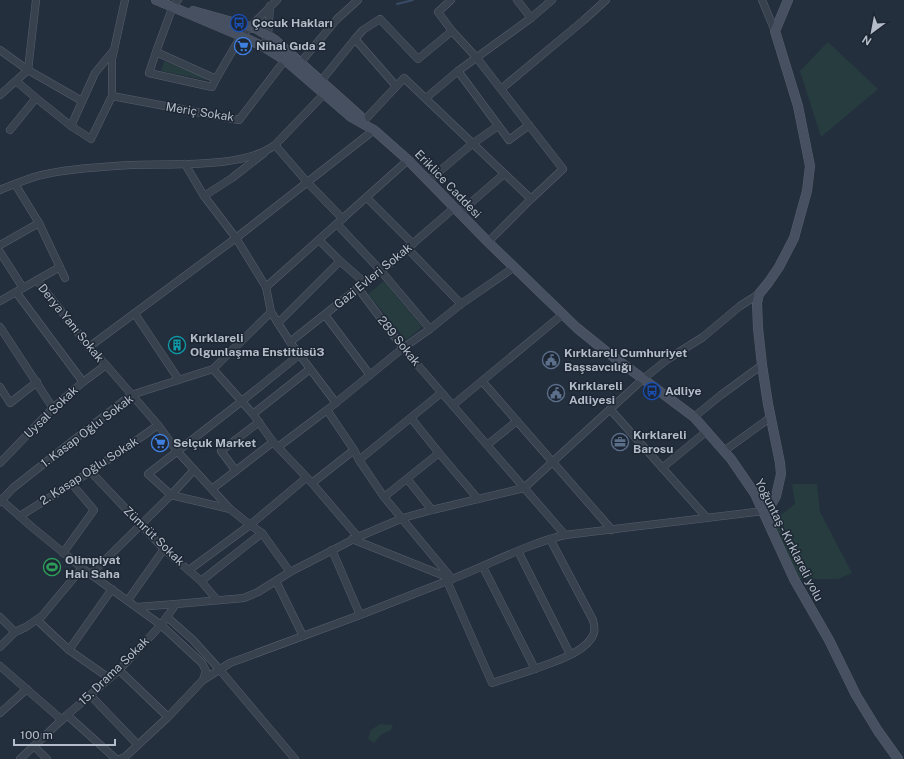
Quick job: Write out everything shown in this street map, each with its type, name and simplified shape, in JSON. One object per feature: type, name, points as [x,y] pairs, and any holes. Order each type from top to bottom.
[{"type":"street","points":[[0,96],[28,70],[36,0]]},
{"type":"street","points":[[16,81],[71,126],[91,139],[112,96],[112,59],[124,0]]},
{"type":"street","name":"Eriklice Caddesi","points":[[156,0],[175,3],[257,29],[275,40],[324,94],[350,117],[374,130],[408,160],[514,268]]},
{"type":"street","points":[[175,3],[149,73],[212,87],[240,36],[250,27],[268,3],[277,0]]},
{"type":"street","points":[[301,62],[337,19],[358,0]]},
{"type":"street","points":[[451,0],[438,12],[452,31],[476,57],[563,169],[488,242]]},
{"type":"street","points":[[517,0],[531,18]]},
{"type":"street","points":[[426,98],[476,57],[531,18],[552,0]]},
{"type":"street","points":[[500,89],[606,0]]},
{"type":"street","points":[[137,607],[244,598],[258,592],[290,572],[355,538],[403,518],[524,488],[643,379],[668,359],[703,337],[740,306],[759,294],[779,267],[794,238],[807,192],[810,166],[798,106],[775,31],[762,0]]},
{"type":"street","points":[[775,31],[788,0]]},
{"type":"street","name":"Eriklice Caddesi","points":[[175,3],[240,36],[301,62],[360,116],[362,123]]},
{"type":"street","points":[[264,47],[268,35],[268,3]]},
{"type":"street","points":[[321,81],[363,30],[380,19],[418,59],[452,31]]},
{"type":"street","points":[[355,39],[396,86]]},
{"type":"street","points":[[71,126],[95,73],[114,49]]},
{"type":"street","points":[[0,50],[28,70],[82,101]]},
{"type":"street","points":[[156,52],[216,79]]},
{"type":"street","name":"Meriç Sokak","points":[[112,96],[239,120],[288,56]]},
{"type":"street","points":[[458,71],[509,140],[529,125]]},
{"type":"street","points":[[362,123],[404,78],[531,199]]},
{"type":"street","points":[[204,196],[232,178],[272,147],[324,94]]},
{"type":"street","points":[[10,130],[36,98]]},
{"type":"street","points":[[429,180],[472,144],[498,126]]},
{"type":"street","points":[[89,348],[236,238],[374,130]]},
{"type":"street","points":[[0,190],[36,177],[71,171],[133,165],[208,163],[244,158],[272,147]]},
{"type":"street","points":[[272,147],[343,219]]},
{"type":"street","points":[[266,287],[408,160]]},
{"type":"street","points":[[184,164],[204,196],[236,238],[266,287],[272,312],[278,324],[299,355],[336,403]]},
{"type":"street","name":"Gazi Evleri Sokak","points":[[290,342],[381,271],[410,246],[504,174]]},
{"type":"street","points":[[15,184],[39,223],[65,278]]},
{"type":"street","points":[[367,198],[461,304]]},
{"type":"street","points":[[0,245],[39,223]]},
{"type":"street","points":[[337,224],[381,271],[430,329]]},
{"type":"street","points":[[319,240],[365,283]]},
{"type":"street","points":[[0,252],[20,290],[83,382]]},
{"type":"street","points":[[278,324],[340,261]]},
{"type":"street","points":[[0,301],[60,267]]},
{"type":"street","points":[[212,489],[275,444],[327,410],[403,348],[461,304],[514,268]]},
{"type":"street","name":"Yoğuntaş - Kırklareli yolu","points":[[514,268],[562,314],[603,349],[694,417],[743,475],[764,511],[794,579],[829,640],[856,695],[878,731],[898,759]]},
{"type":"street","name":"Derya Yanı Sokak","points":[[37,280],[89,348],[106,365],[158,425],[177,451],[230,509],[262,533]]},
{"type":"street","name":"289 Sokak","points":[[358,288],[403,348],[565,535]]},
{"type":"street","points":[[120,759],[125,757],[168,717],[203,680],[230,663],[450,580],[518,551],[565,535],[764,511],[772,503],[776,496],[781,474],[762,365],[757,313],[759,294]]},
{"type":"street","points":[[272,312],[213,369],[253,414],[275,444],[309,480],[355,538],[450,580]]},
{"type":"street","points":[[134,314],[179,380]]},
{"type":"street","points":[[453,405],[562,314]]},
{"type":"street","points":[[325,315],[370,375]]},
{"type":"street","points":[[0,327],[53,408]]},
{"type":"street","points":[[230,509],[171,495],[148,474],[299,355]]},
{"type":"street","name":"Uysal Sokak","points":[[0,463],[53,408],[83,382],[106,365]]},
{"type":"street","points":[[694,417],[721,394],[762,365]]},
{"type":"street","name":"1. Kasap Oğlu Sokak","points":[[1,500],[13,488],[131,394],[213,369]]},
{"type":"street","points":[[253,414],[310,369]]},
{"type":"street","points":[[482,381],[612,530]]},
{"type":"street","points":[[0,387],[10,403],[37,382]]},
{"type":"street","points":[[359,460],[441,393]]},
{"type":"street","points":[[327,410],[384,497],[403,518],[450,580],[492,683],[536,669],[570,654],[586,645],[594,632],[594,620],[550,539]]},
{"type":"street","points":[[610,410],[707,518]]},
{"type":"street","points":[[724,451],[771,417]]},
{"type":"street","points":[[411,418],[478,499]]},
{"type":"street","points":[[488,446],[517,421]]},
{"type":"street","points":[[236,471],[221,451],[259,422]]},
{"type":"street","name":"2. Kasap Oğlu Sokak","points":[[20,516],[120,453],[158,425]]},
{"type":"street","points":[[662,468],[707,431]]},
{"type":"street","points":[[189,570],[309,480],[354,450]]},
{"type":"street","points":[[384,497],[408,480],[439,453]]},
{"type":"street","points":[[92,574],[194,470]]},
{"type":"street","name":"Zümrüt Sokak","points":[[91,472],[140,524],[200,581],[216,600]]},
{"type":"street","points":[[408,480],[432,510]]},
{"type":"street","points":[[64,553],[94,510],[72,484]]},
{"type":"street","points":[[1,500],[82,568],[161,625],[202,663],[206,671],[203,680]]},
{"type":"street","points":[[200,581],[262,533],[290,572]]},
{"type":"street","points":[[128,600],[164,548]]},
{"type":"street","points":[[332,550],[360,615]]},
{"type":"street","points":[[518,551],[570,654]]},
{"type":"street","points":[[483,567],[536,669]]},
{"type":"street","points":[[0,647],[15,632],[26,628],[42,616],[82,568]]},
{"type":"street","points":[[276,581],[303,636]]},
{"type":"street","points":[[69,650],[112,589]]},
{"type":"street","name":"15. Drama Sokak","points":[[20,759],[64,717],[119,670],[161,625],[176,604]]},
{"type":"street","points":[[0,617],[15,632]]},
{"type":"street","points":[[167,617],[193,640],[295,759]]},
{"type":"street","points":[[37,620],[69,650],[109,678]]},
{"type":"street","points":[[0,666],[116,759]]},
{"type":"street","points":[[119,670],[168,717]]},
{"type":"street","points":[[0,714],[27,689]]},
{"type":"street","points":[[90,695],[138,745]]},
{"type":"street","points":[[34,746],[46,759]]},
{"type":"green space","points":[[828,42],[878,89],[821,137],[800,71]]},
{"type":"green space","points":[[164,61],[207,78],[206,80],[161,71]]},
{"type":"green space","points":[[384,281],[422,327],[406,340],[368,294]]},
{"type":"green space","points":[[792,484],[817,484],[820,512],[852,573],[838,579],[799,579],[773,521],[795,504]]},
{"type":"green space","points":[[380,724],[393,725],[391,730],[382,734],[374,743],[368,739],[371,730]]},
{"type":"waterway","points":[[397,4],[413,0]]},
{"type":"place","name":"Çocuk Hakları","points":[[239,23]]},
{"type":"place","name":"Nihal Gıda 2","points":[[243,46]]},
{"type":"place","name":"Kırklareli Olgunlaşma Enstitüsü3","points":[[177,345]]},
{"type":"place","name":"Kırklareli Cumhuriyet Başsavcılığı","points":[[551,360]]},
{"type":"place","name":"Adliye","points":[[652,391]]},
{"type":"place","name":"Kırklareli Adliyesi","points":[[556,393]]},
{"type":"place","name":"Kırklareli Barosu","points":[[620,442]]},
{"type":"place","name":"Selçuk Market","points":[[160,443]]},
{"type":"place","name":"Olimpiyat Halı Saha","points":[[52,567]]}]
